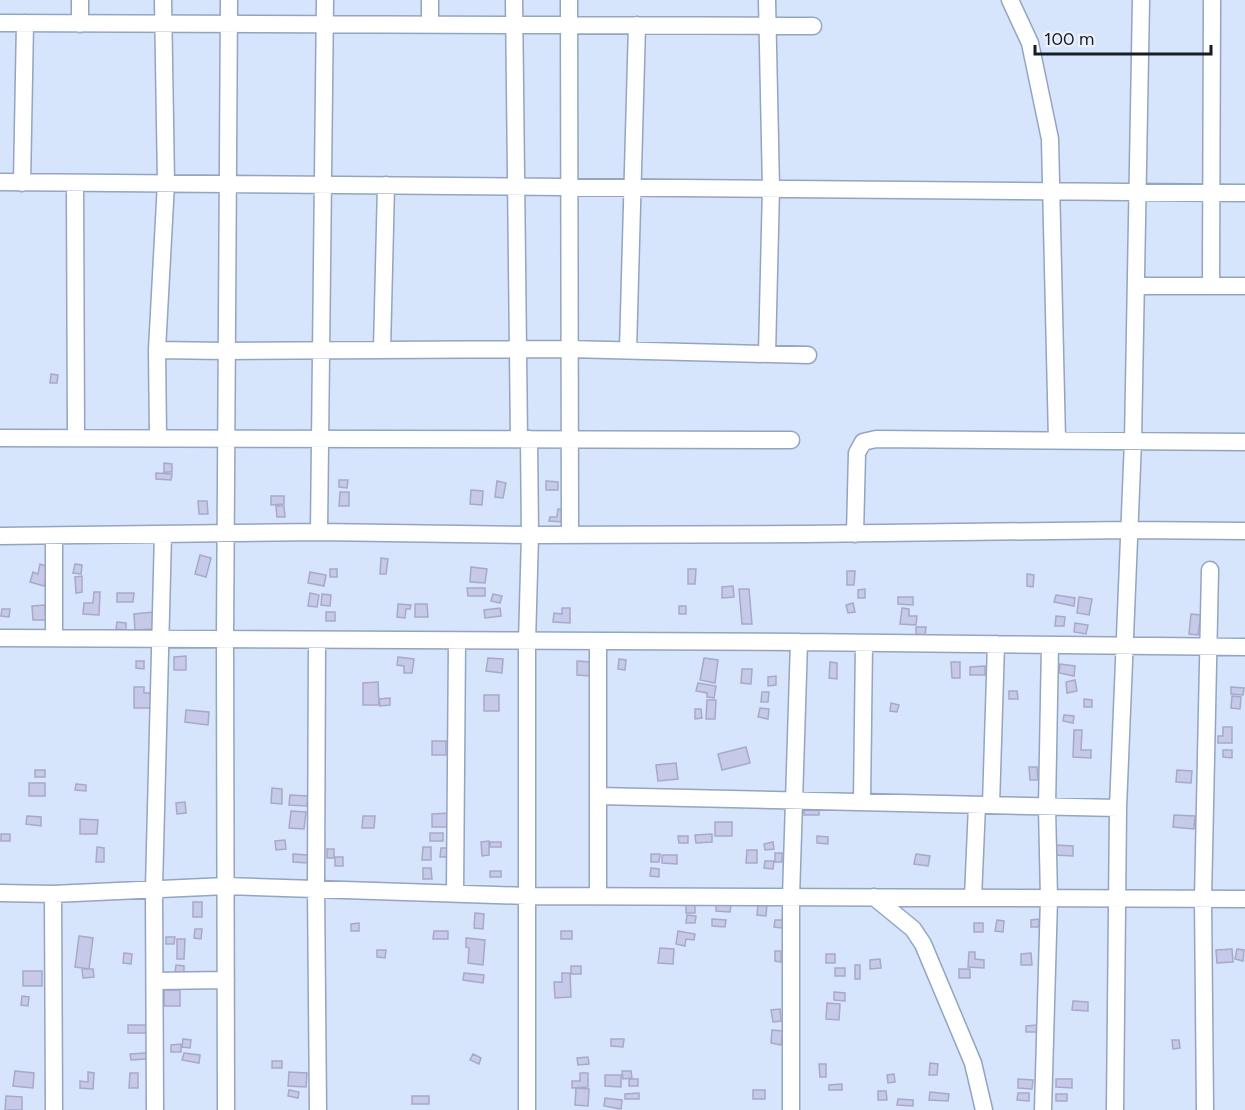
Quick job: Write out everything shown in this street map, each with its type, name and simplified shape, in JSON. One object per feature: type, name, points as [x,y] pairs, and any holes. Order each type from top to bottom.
[{"type":"street","points":[[80,24],[81,0]]},
{"type":"street","points":[[158,437],[158,350],[166,183],[163,0]]},
{"type":"street","points":[[226,1110],[225,351],[229,0]]},
{"type":"street","points":[[319,532],[325,0]]},
{"type":"street","points":[[430,0],[430,25]]},
{"type":"street","points":[[514,0],[517,349],[530,535],[527,642],[527,1110]]},
{"type":"street","points":[[569,0],[570,534]]},
{"type":"street","points":[[767,0],[771,188],[767,354]]},
{"type":"street","points":[[1010,0],[1030,43],[1047,118],[1052,191],[1057,440]]},
{"type":"street","points":[[1115,1110],[1118,808],[1133,441],[1141,0]]},
{"type":"street","points":[[1211,286],[1212,0]]},
{"type":"street","points":[[0,23],[813,26]]},
{"type":"street","points":[[22,183],[25,23]]},
{"type":"street","points":[[628,350],[637,25]]},
{"type":"street","points":[[0,182],[1245,193]]},
{"type":"street","points":[[75,183],[76,438]]},
{"type":"street","points":[[382,350],[387,185]]},
{"type":"street","points":[[1137,286],[1245,286]]},
{"type":"street","points":[[158,350],[569,349],[808,355]]},
{"type":"street","points":[[0,438],[791,440]]},
{"type":"street","points":[[855,534],[857,453],[863,442],[876,439],[1245,442]]},
{"type":"street","points":[[0,536],[319,532],[530,535],[1245,531]]},
{"type":"street","points":[[155,1110],[154,888],[163,534]]},
{"type":"street","points":[[54,536],[54,638]]},
{"type":"street","points":[[1204,1110],[1203,899],[1210,570]]},
{"type":"street","points":[[0,638],[160,637],[1245,647]]},
{"type":"street","points":[[317,640],[318,1110]]},
{"type":"street","points":[[455,893],[457,641]]},
{"type":"street","points":[[598,642],[598,896]]},
{"type":"street","points":[[791,1110],[791,897],[799,642]]},
{"type":"street","points":[[862,802],[864,643]]},
{"type":"street","points":[[973,898],[984,805],[996,644]]},
{"type":"street","points":[[1044,1110],[1049,898],[1047,807],[1050,645]]},
{"type":"street","points":[[598,796],[1118,808]]},
{"type":"street","points":[[0,893],[53,894],[226,886],[527,896],[1245,899]]},
{"type":"street","points":[[53,894],[54,1110]]},
{"type":"street","points":[[874,897],[906,923],[923,944],[973,1062],[984,1110]]},
{"type":"street","points":[[155,981],[226,980]]},
{"type":"building","points":[[51,374],[58,375],[57,383],[50,383]]},
{"type":"building","points":[[164,463],[172,464],[172,472],[164,472]]},
{"type":"building","points":[[156,473],[172,474],[171,480],[156,479]]},
{"type":"building","points":[[339,480],[348,480],[347,488],[339,487]]},
{"type":"building","points":[[497,481],[506,483],[503,498],[495,497]]},
{"type":"building","points":[[546,481],[558,482],[558,490],[546,490]]},
{"type":"building","points":[[471,490],[483,491],[482,505],[470,504]]},
{"type":"building","points":[[340,492],[349,492],[349,506],[339,506]]},
{"type":"building","points":[[271,496],[284,496],[284,504],[271,505]]},
{"type":"building","points":[[198,501],[207,501],[208,514],[199,514]]},
{"type":"building","points":[[276,506],[284,506],[285,517],[277,517]]},
{"type":"building","points":[[558,509],[564,510],[563,522],[549,521],[550,517],[557,517]]},
{"type":"building","points":[[200,555],[211,558],[206,577],[195,574]]},
{"type":"building","points":[[381,558],[388,559],[386,574],[380,574]]},
{"type":"building","points":[[40,564],[49,567],[44,586],[30,582],[33,572],[38,574]]},
{"type":"building","points":[[75,564],[82,565],[81,574],[73,573]]},
{"type":"building","points":[[471,567],[487,569],[485,583],[470,582]]},
{"type":"building","points":[[330,569],[337,569],[337,577],[330,577]]},
{"type":"building","points":[[688,569],[696,569],[695,584],[688,584]]},
{"type":"building","points":[[847,571],[855,571],[854,585],[847,585]]},
{"type":"building","points":[[310,572],[326,575],[324,586],[308,583]]},
{"type":"building","points":[[1027,574],[1034,575],[1033,587],[1027,586]]},
{"type":"building","points":[[82,576],[82,592],[76,593],[75,577]]},
{"type":"building","points":[[733,586],[734,597],[722,598],[722,587]]},
{"type":"building","points":[[467,588],[485,588],[485,596],[468,596]]},
{"type":"building","points":[[739,589],[749,589],[752,624],[742,624]]},
{"type":"building","points":[[865,589],[865,598],[858,598],[858,590]]},
{"type":"building","points":[[94,592],[100,592],[99,615],[83,614],[84,603],[93,603]]},
{"type":"building","points":[[117,593],[134,593],[133,602],[117,602]]},
{"type":"building","points":[[310,593],[319,595],[317,607],[308,606]]},
{"type":"building","points":[[322,594],[331,595],[330,606],[321,605]]},
{"type":"building","points":[[493,594],[502,596],[500,603],[491,601]]},
{"type":"building","points":[[1056,595],[1075,598],[1074,606],[1054,602]]},
{"type":"building","points":[[898,597],[913,597],[913,605],[898,604]]},
{"type":"building","points":[[1079,597],[1092,599],[1089,615],[1077,613]]},
{"type":"building","points":[[853,603],[855,612],[848,613],[846,605]]},
{"type":"building","points":[[398,604],[411,605],[410,609],[406,609],[405,618],[397,617]]},
{"type":"building","points":[[415,604],[427,604],[428,617],[415,617]]},
{"type":"building","points":[[45,605],[46,620],[33,620],[32,606]]},
{"type":"building","points":[[679,606],[686,606],[686,614],[679,614]]},
{"type":"building","points":[[500,608],[501,616],[485,618],[484,610]]},
{"type":"building","points":[[562,608],[570,608],[570,623],[553,622],[554,613],[562,614]]},
{"type":"building","points":[[902,608],[909,609],[909,616],[917,616],[916,625],[900,624]]},
{"type":"building","points":[[2,609],[10,609],[9,617],[1,616]]},
{"type":"building","points":[[153,612],[154,629],[135,630],[134,614]]},
{"type":"building","points":[[326,612],[335,612],[335,621],[326,621]]},
{"type":"building","points":[[1191,614],[1201,615],[1198,635],[1189,634]]},
{"type":"building","points":[[1056,616],[1065,617],[1064,626],[1055,626]]},
{"type":"building","points":[[117,622],[126,623],[126,630],[116,629]]},
{"type":"building","points":[[1075,623],[1088,625],[1086,634],[1074,632]]},
{"type":"building","points":[[916,627],[926,627],[925,635],[916,634]]},
{"type":"building","points":[[186,656],[186,670],[174,670],[174,657]]},
{"type":"building","points":[[398,657],[414,659],[412,673],[404,673],[404,666],[397,665]]},
{"type":"building","points":[[488,658],[503,659],[502,673],[486,671]]},
{"type":"building","points":[[704,658],[718,660],[715,683],[700,680]]},
{"type":"building","points":[[619,659],[626,660],[625,670],[618,669]]},
{"type":"building","points":[[136,661],[144,661],[144,669],[136,668]]},
{"type":"building","points":[[577,661],[591,662],[590,676],[577,675]]},
{"type":"building","points":[[830,662],[837,663],[837,679],[829,678]]},
{"type":"building","points":[[951,662],[960,662],[960,678],[952,678]]},
{"type":"building","points":[[1060,664],[1075,666],[1074,676],[1059,673]]},
{"type":"building","points":[[985,666],[985,675],[970,675],[970,667]]},
{"type":"building","points":[[742,669],[752,669],[751,684],[741,683]]},
{"type":"building","points":[[776,676],[776,685],[768,686],[768,677]]},
{"type":"building","points":[[1075,680],[1077,691],[1067,693],[1066,682]]},
{"type":"building","points":[[378,682],[379,705],[363,705],[363,683]]},
{"type":"building","points":[[698,683],[716,686],[714,698],[707,697],[707,693],[696,691]]},
{"type":"building","points":[[134,687],[144,687],[144,693],[152,693],[152,708],[134,708]]},
{"type":"building","points":[[1231,687],[1244,688],[1243,695],[1231,694]]},
{"type":"building","points":[[1009,691],[1017,691],[1018,699],[1009,699]]},
{"type":"building","points":[[762,692],[769,692],[768,702],[761,702]]},
{"type":"building","points":[[484,695],[499,695],[499,711],[484,711]]},
{"type":"building","points":[[1232,696],[1241,697],[1240,709],[1231,708]]},
{"type":"building","points":[[390,698],[390,705],[380,706],[379,699]]},
{"type":"building","points":[[1084,699],[1092,700],[1092,707],[1084,707]]},
{"type":"building","points":[[707,700],[716,700],[715,719],[706,719]]},
{"type":"building","points":[[891,703],[899,705],[897,712],[890,711]]},
{"type":"building","points":[[760,708],[769,709],[768,719],[758,717]]},
{"type":"building","points":[[695,709],[701,709],[702,718],[695,719]]},
{"type":"building","points":[[186,710],[209,712],[208,725],[185,722]]},
{"type":"building","points":[[1064,715],[1074,716],[1073,723],[1063,721]]},
{"type":"building","points":[[1223,727],[1232,727],[1232,743],[1218,743],[1218,736],[1223,736]]},
{"type":"building","points":[[1074,730],[1082,730],[1081,750],[1091,750],[1091,758],[1073,757]]},
{"type":"building","points":[[432,741],[446,741],[446,755],[432,755]]},
{"type":"building","points":[[746,747],[750,763],[722,770],[718,754]]},
{"type":"building","points":[[1223,750],[1232,750],[1232,758],[1223,757]]},
{"type":"building","points":[[676,763],[678,779],[658,781],[656,765]]},
{"type":"building","points":[[1029,767],[1037,767],[1038,780],[1030,780]]},
{"type":"building","points":[[35,770],[45,770],[45,777],[35,777]]},
{"type":"building","points":[[1177,770],[1192,771],[1191,783],[1176,782]]},
{"type":"building","points":[[29,783],[45,783],[45,796],[29,796]]},
{"type":"building","points":[[76,784],[86,785],[86,791],[75,790]]},
{"type":"building","points":[[272,788],[282,789],[282,804],[271,803]]},
{"type":"building","points":[[290,795],[308,796],[307,806],[289,805]]},
{"type":"building","points":[[185,802],[186,813],[177,814],[176,803]]},
{"type":"building","points":[[819,807],[819,815],[804,815],[804,808]]},
{"type":"building","points":[[291,811],[306,812],[304,829],[289,828]]},
{"type":"building","points":[[450,813],[450,827],[432,827],[432,814]]},
{"type":"building","points":[[1174,815],[1195,816],[1194,829],[1173,827]]},
{"type":"building","points":[[27,816],[41,817],[41,826],[26,824]]},
{"type":"building","points":[[363,816],[375,816],[374,828],[362,828]]},
{"type":"building","points":[[80,819],[98,820],[97,834],[80,834]]},
{"type":"building","points":[[715,822],[732,822],[732,836],[715,836]]},
{"type":"building","points":[[430,833],[443,833],[443,841],[430,841]]},
{"type":"building","points":[[1,834],[10,834],[10,841],[1,841]]},
{"type":"building","points":[[712,834],[712,842],[696,843],[695,835]]},
{"type":"building","points":[[678,836],[688,836],[688,843],[679,843]]},
{"type":"building","points":[[817,836],[828,837],[828,844],[817,843]]},
{"type":"building","points":[[285,840],[286,849],[276,850],[275,841]]},
{"type":"building","points":[[489,841],[489,855],[482,856],[481,842]]},
{"type":"building","points":[[490,842],[501,842],[501,847],[490,847]]},
{"type":"building","points":[[773,842],[774,849],[765,850],[764,844]]},
{"type":"building","points":[[1055,845],[1073,846],[1073,856],[1055,855]]},
{"type":"building","points":[[97,847],[104,848],[104,862],[96,862]]},
{"type":"building","points":[[423,847],[431,847],[431,860],[422,860]]},
{"type":"building","points":[[441,848],[448,848],[447,857],[440,857]]},
{"type":"building","points":[[327,849],[334,849],[334,858],[327,858]]},
{"type":"building","points":[[747,850],[757,850],[757,863],[746,863]]},
{"type":"building","points":[[775,853],[782,853],[782,862],[775,862]]},
{"type":"building","points":[[293,854],[308,855],[308,863],[293,862]]},
{"type":"building","points":[[651,854],[660,854],[659,862],[651,862]]},
{"type":"building","points":[[916,854],[930,856],[928,866],[914,864]]},
{"type":"building","points":[[662,855],[677,855],[677,864],[662,863]]},
{"type":"building","points":[[335,857],[343,857],[343,866],[335,866]]},
{"type":"building","points":[[765,861],[774,861],[773,869],[764,868]]},
{"type":"building","points":[[423,868],[431,868],[432,879],[423,879]]},
{"type":"building","points":[[651,868],[659,869],[659,877],[650,876]]},
{"type":"building","points":[[490,871],[501,871],[501,877],[490,877]]},
{"type":"building","points":[[193,902],[202,902],[202,917],[193,917]]},
{"type":"building","points":[[686,903],[695,904],[695,913],[686,913]]},
{"type":"building","points":[[716,903],[731,904],[730,912],[716,911]]},
{"type":"building","points":[[758,903],[767,904],[766,916],[757,915]]},
{"type":"building","points":[[475,913],[484,914],[483,929],[474,928]]},
{"type":"building","points":[[687,915],[696,916],[695,923],[686,923]]},
{"type":"building","points":[[712,919],[726,920],[725,927],[712,926]]},
{"type":"building","points":[[1039,919],[1039,927],[1031,927],[1031,920]]},
{"type":"building","points":[[775,920],[783,920],[782,928],[774,927]]},
{"type":"building","points":[[997,920],[1004,921],[1003,932],[995,931]]},
{"type":"building","points":[[359,923],[359,931],[351,931],[351,924]]},
{"type":"building","points":[[974,923],[983,923],[983,932],[974,932]]},
{"type":"building","points":[[195,929],[202,929],[201,939],[194,938]]},
{"type":"building","points":[[434,931],[448,931],[448,939],[433,939]]},
{"type":"building","points":[[561,931],[572,931],[572,939],[561,939]]},
{"type":"building","points":[[678,931],[695,934],[694,940],[686,939],[685,946],[676,944]]},
{"type":"building","points":[[79,936],[93,938],[89,969],[75,967]]},
{"type":"building","points":[[166,937],[175,937],[174,944],[166,944]]},
{"type":"building","points":[[466,938],[485,940],[483,965],[468,963],[469,948],[466,947]]},
{"type":"building","points":[[177,939],[185,939],[184,959],[177,959]]},
{"type":"building","points":[[660,948],[674,949],[673,964],[658,963]]},
{"type":"building","points":[[1232,949],[1233,962],[1217,963],[1216,950]]},
{"type":"building","points":[[1237,949],[1244,950],[1243,961],[1235,959]]},
{"type":"building","points":[[377,950],[386,950],[385,958],[377,957]]},
{"type":"building","points":[[775,951],[781,951],[781,962],[775,961]]},
{"type":"building","points":[[969,952],[975,952],[975,959],[984,960],[984,968],[968,967]]},
{"type":"building","points":[[124,953],[132,954],[131,964],[123,963]]},
{"type":"building","points":[[1031,953],[1032,965],[1021,965],[1021,954]]},
{"type":"building","points":[[826,954],[835,954],[835,963],[826,963]]},
{"type":"building","points":[[880,959],[881,968],[870,969],[870,960]]},
{"type":"building","points":[[176,965],[184,966],[184,974],[175,973]]},
{"type":"building","points":[[855,965],[860,965],[860,979],[855,979]]},
{"type":"building","points":[[571,966],[581,966],[581,974],[571,974]]},
{"type":"building","points":[[835,968],[845,968],[845,976],[835,976]]},
{"type":"building","points":[[82,969],[93,969],[94,977],[83,978]]},
{"type":"building","points":[[959,969],[970,969],[970,978],[959,978]]},
{"type":"building","points":[[23,971],[42,971],[42,986],[23,986]]},
{"type":"building","points":[[464,973],[484,975],[483,983],[463,980]]},
{"type":"building","points":[[562,973],[570,973],[571,997],[555,998],[554,982],[562,982]]},
{"type":"building","points":[[164,990],[180,990],[180,1006],[164,1006]]},
{"type":"building","points":[[834,992],[845,993],[845,1001],[834,1000]]},
{"type":"building","points":[[22,996],[29,997],[28,1006],[21,1005]]},
{"type":"building","points":[[1073,1001],[1088,1002],[1088,1011],[1072,1010]]},
{"type":"building","points":[[827,1003],[840,1004],[839,1020],[826,1019]]},
{"type":"building","points":[[780,1009],[781,1021],[773,1022],[771,1010]]},
{"type":"building","points":[[128,1025],[148,1025],[148,1033],[128,1033]]},
{"type":"building","points":[[1037,1025],[1037,1032],[1026,1032],[1026,1026]]},
{"type":"building","points":[[772,1030],[783,1031],[781,1045],[771,1043]]},
{"type":"building","points":[[183,1039],[191,1040],[190,1048],[182,1047]]},
{"type":"building","points":[[611,1039],[624,1039],[623,1047],[611,1046]]},
{"type":"building","points":[[1172,1040],[1179,1040],[1180,1048],[1173,1049]]},
{"type":"building","points":[[181,1044],[181,1052],[171,1052],[171,1045]]},
{"type":"building","points":[[146,1053],[146,1059],[131,1060],[130,1054]]},
{"type":"building","points":[[184,1053],[200,1055],[199,1063],[182,1060]]},
{"type":"building","points":[[473,1054],[481,1058],[479,1064],[470,1060]]},
{"type":"building","points":[[588,1057],[589,1064],[578,1065],[577,1058]]},
{"type":"building","points":[[272,1061],[282,1061],[282,1068],[272,1068]]},
{"type":"building","points":[[930,1063],[938,1064],[937,1075],[929,1075]]},
{"type":"building","points":[[819,1064],[826,1064],[826,1077],[820,1077]]},
{"type":"building","points":[[15,1071],[34,1073],[33,1088],[13,1086]]},
{"type":"building","points":[[622,1071],[631,1071],[632,1078],[623,1079]]},
{"type":"building","points":[[88,1072],[94,1073],[93,1089],[80,1088],[80,1081],[88,1082]]},
{"type":"building","points":[[289,1072],[307,1073],[306,1087],[288,1086]]},
{"type":"building","points":[[130,1073],[138,1073],[138,1088],[129,1088]]},
{"type":"building","points":[[580,1073],[588,1073],[588,1087],[572,1088],[572,1081],[580,1081]]},
{"type":"building","points":[[894,1074],[895,1082],[888,1083],[887,1075]]},
{"type":"building","points":[[605,1075],[621,1075],[621,1087],[605,1086]]},
{"type":"building","points":[[629,1079],[638,1079],[638,1086],[629,1086]]},
{"type":"building","points":[[1018,1079],[1033,1080],[1032,1089],[1018,1088]]},
{"type":"building","points":[[1056,1079],[1072,1079],[1072,1088],[1056,1087]]},
{"type":"building","points":[[842,1084],[842,1090],[829,1090],[829,1085]]},
{"type":"building","points":[[576,1088],[589,1089],[588,1106],[575,1105]]},
{"type":"building","points":[[289,1090],[299,1092],[298,1098],[288,1096]]},
{"type":"building","points":[[753,1090],[765,1090],[765,1099],[753,1099]]},
{"type":"building","points":[[878,1091],[886,1091],[887,1100],[878,1100]]},
{"type":"building","points":[[930,1092],[949,1094],[948,1101],[929,1100]]},
{"type":"building","points":[[639,1093],[639,1099],[625,1099],[625,1094]]},
{"type":"building","points":[[1018,1093],[1029,1093],[1029,1101],[1017,1100]]},
{"type":"building","points":[[1056,1094],[1067,1094],[1067,1101],[1056,1101]]},
{"type":"building","points":[[6,1096],[22,1097],[22,1110],[5,1110]]},
{"type":"building","points":[[412,1096],[429,1096],[429,1104],[412,1104]]},
{"type":"building","points":[[605,1098],[622,1100],[621,1109],[604,1106]]},
{"type":"building","points":[[898,1099],[913,1100],[913,1106],[897,1105]]}]
